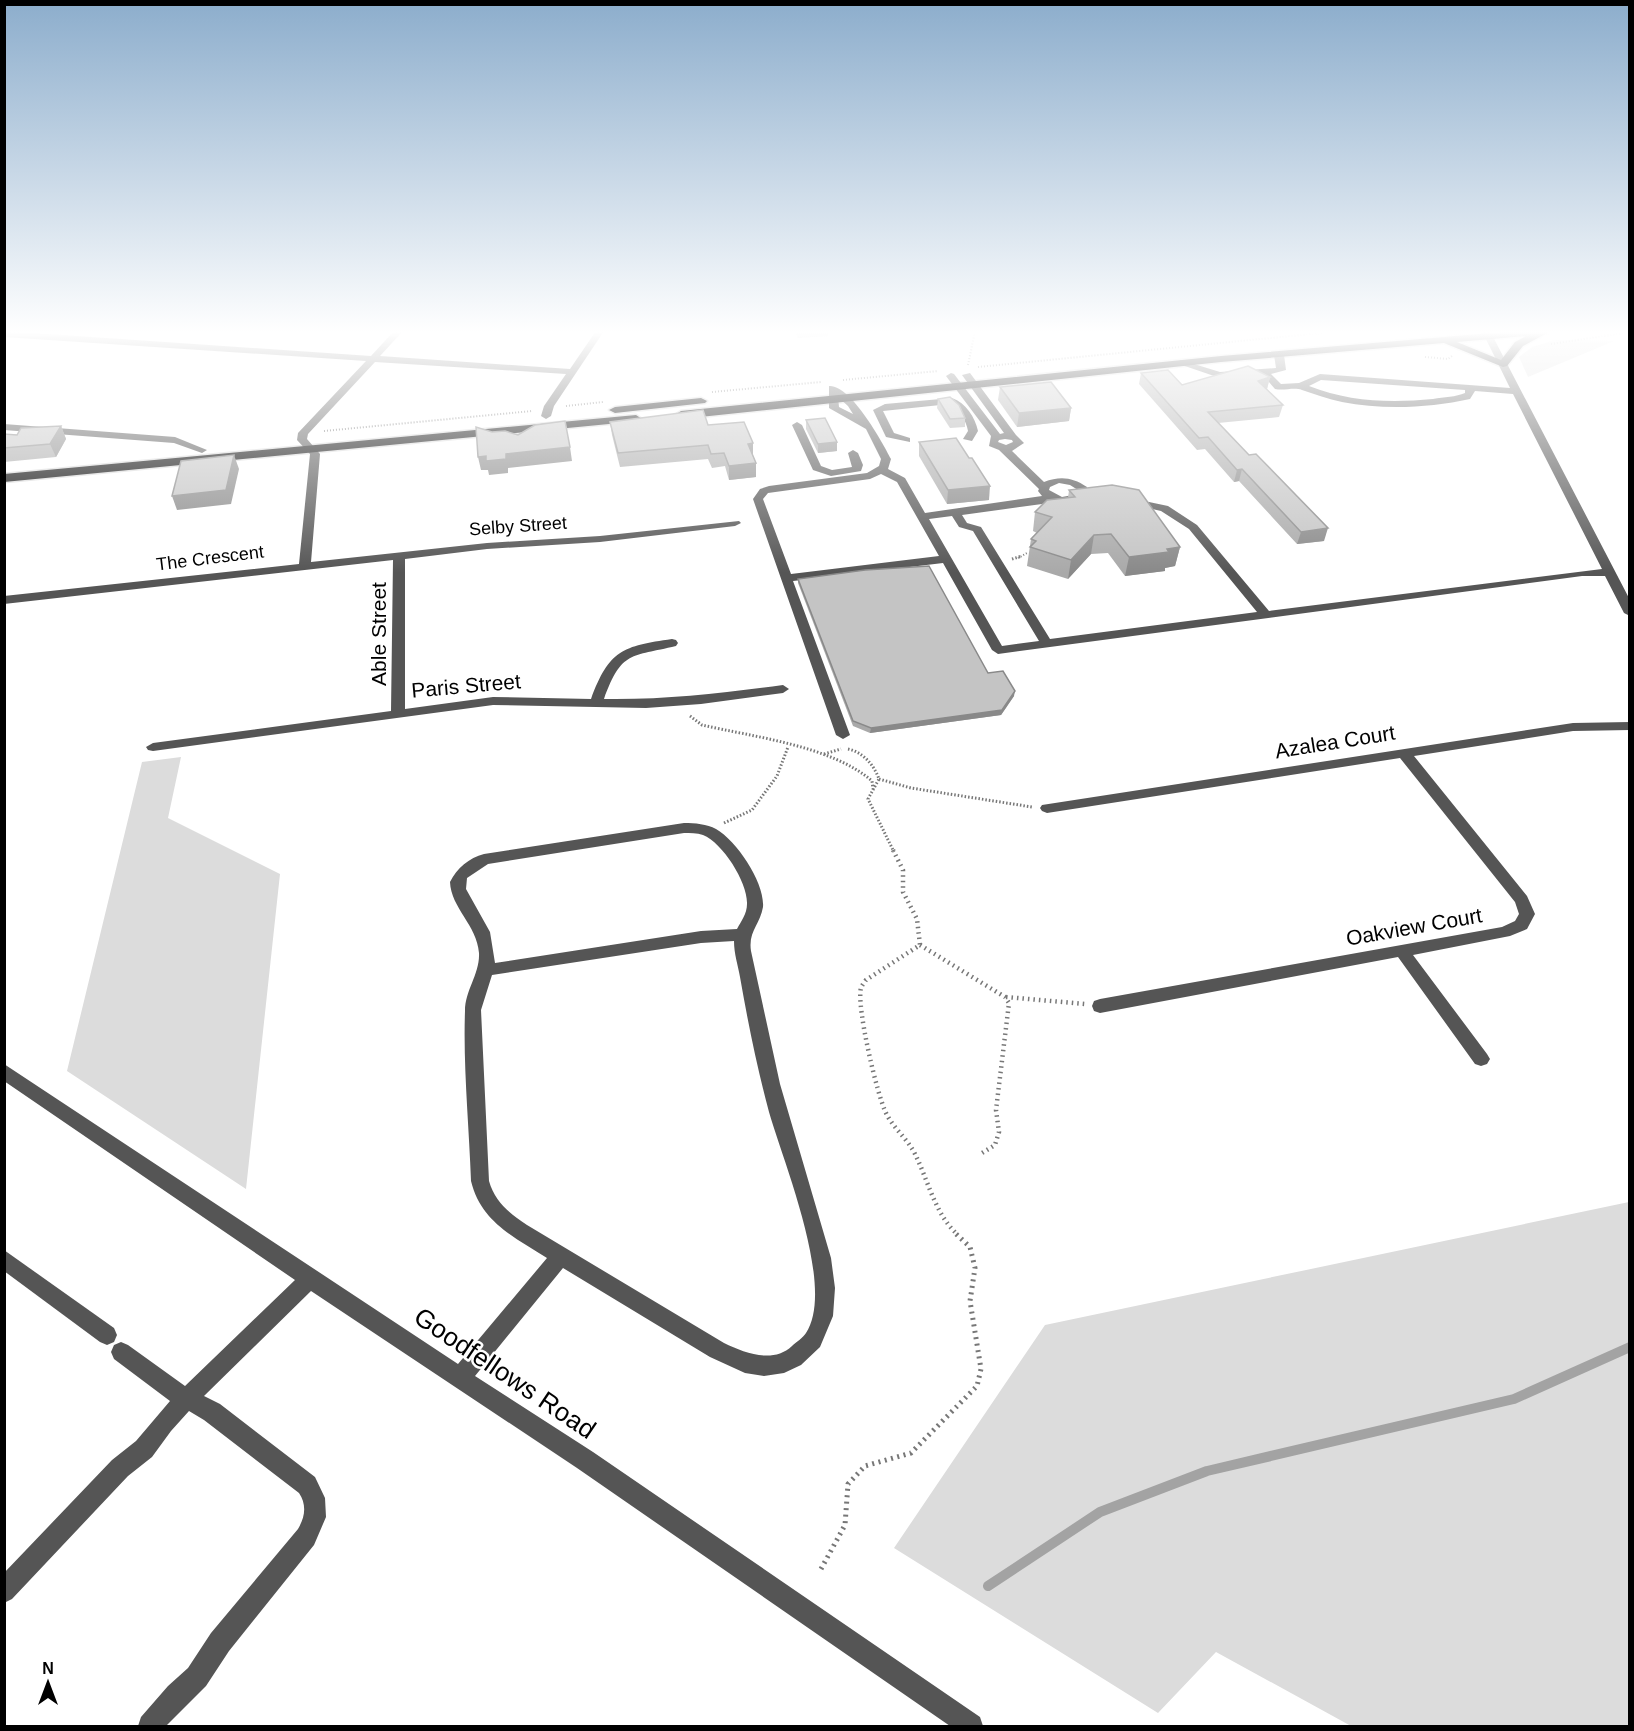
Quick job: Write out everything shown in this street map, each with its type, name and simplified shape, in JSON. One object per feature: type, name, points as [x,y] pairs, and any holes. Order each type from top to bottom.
[{"type":"highway","points":[[4,470],[557,412]]},
{"type":"highway","points":[[4,478],[314,451],[648,412]]},
{"type":"street","points":[[304,566],[314,451],[302,440],[307,428],[322,412]]},
{"type":"street","points":[[841,412],[861,420],[870,427],[886,459],[881,470]]},
{"type":"street","points":[[855,412],[861,420]]},
{"type":"street","points":[[879,412],[890,435],[906,440]]},
{"type":"street","points":[[962,412],[973,426],[968,439]]},
{"type":"street","points":[[978,412],[997,437],[1015,441]]},
{"type":"street","points":[[994,412],[1033,466],[1059,480],[1077,484],[1083,489],[1083,495]]},
{"type":"street","points":[[1527,412],[1629,613]]},
{"type":"street","points":[[797,425],[817,468],[822,472],[858,469],[853,453]]},
{"type":"street","points":[[4,427],[175,440],[202,450]]},
{"type":"street","points":[[997,437],[992,442],[995,446],[1003,448],[1046,492],[1066,501],[1083,495],[1097,496]]},
{"type":"street","points":[[1003,448],[1015,441]]},
{"type":"street","points":[[843,735],[758,499],[759,495],[773,488],[861,477],[881,470],[901,480],[998,650],[1582,573],[1608,572]]},
{"type":"street","points":[[922,517],[1042,501],[1048,483],[1059,480]]},
{"type":"street","points":[[1114,498],[1164,508],[1180,516],[1193,527],[1266,615]]},
{"type":"street","points":[[955,512],[963,525],[977,530],[1047,644]]},
{"type":"street","name":"Selby Street","points":[[304,566],[498,545],[600,539],[735,523]]},
{"type":"street","name":"Able Street","points":[[398,713],[399,556]]},
{"type":"street","points":[[787,578],[946,559]]},
{"type":"street","name":"The Crescent","points":[[4,600],[304,566]]},
{"type":"street","points":[[596,704],[607,673],[617,659],[638,649],[672,643]]},
{"type":"street","name":"Paris Street","points":[[153,747],[505,700],[596,704],[682,702],[783,689]]},
{"type":"street","name":"Azalea Court","points":[[1047,808],[1573,727],[1629,726]]},
{"type":"street","name":"Oakview Court","points":[[1100,1006],[1504,932],[1521,926],[1527,914],[1522,900],[1403,752]]},
{"type":"street","points":[[684,828],[708,831],[720,840],[746,873],[752,885],[756,909],[742,935],[742,950],[756,1022],[788,1146],[818,1240],[824,1273],[823,1311],[810,1344],[799,1355],[785,1363],[767,1367],[751,1366],[717,1350],[560,1257],[503,1220],[486,1202],[482,1191],[472,1010],[473,1002],[487,970],[487,956],[483,932],[458,896],[457,889],[462,875],[475,864],[497,857],[684,828]]},
{"type":"street","points":[[487,970],[701,937],[742,935]]},
{"type":"street","points":[[1402,951],[1481,1059]]},
{"type":"street","name":"Goodfellows Road","points":[[4,1071],[310,1279],[461,1377],[971,1726]]},
{"type":"street","points":[[461,1377],[560,1257]]},
{"type":"street","points":[[4,1259],[107,1335]]},
{"type":"street","points":[[4,1591],[120,1468],[139,1454],[163,1423],[188,1397],[310,1279]]},
{"type":"street","points":[[121,1352],[168,1388],[212,1412],[308,1485],[316,1500],[317,1508],[312,1527],[306,1537],[220,1642],[197,1677],[177,1695],[150,1726]]},
{"type":"path","points":[[321,431],[542,413]]},
{"type":"path","points":[[682,702],[692,719],[702,725],[824,754],[857,768],[872,781],[873,789]]},
{"type":"path","points":[[708,831],[752,810],[777,776],[788,747]]},
{"type":"path","points":[[824,754],[843,749],[854,750],[877,770],[879,779],[868,799],[903,870],[903,892],[917,918],[920,945]]},
{"type":"path","points":[[879,779],[911,788],[986,801],[1047,808]]},
{"type":"path","points":[[920,945],[1005,997],[1100,1006]]},
{"type":"path","points":[[820,1569],[845,1525],[848,1484],[865,1466],[911,1453],[977,1386],[981,1369],[970,1301],[975,1268],[970,1247],[946,1224],[914,1152],[904,1135],[887,1115],[878,1093],[863,1020],[861,988],[866,980],[920,945]]},
{"type":"path","points":[[982,1153],[994,1145],[999,1132],[999,1118],[996,1110],[1006,1020],[1010,1011],[1005,997]]},
{"type":"shaded area","points":[[181,757],[168,818],[280,874],[246,1189],[67,1071],[142,762]]},
{"type":"shaded area","points":[[1629,1202],[1629,1726],[1351,1726],[1216,1652],[1158,1713],[894,1548],[1045,1325]]},
{"type":"building","points":[[704,412],[708,425],[744,422],[753,443],[748,444],[756,463],[729,466],[724,453],[711,454],[708,445],[618,453],[610,422]]},
{"type":"building","points":[[946,412],[962,412],[965,418],[950,419]]},
{"type":"building","points":[[1176,412],[1210,412],[1208,412],[1249,455],[1256,454],[1328,528],[1301,532],[1242,469],[1237,470],[1208,437],[1199,438]]},
{"type":"building","points":[[825,418],[837,442],[818,444],[806,420]]},
{"type":"building","points":[[565,421],[570,447],[506,454],[506,459],[486,461],[486,456],[478,457],[476,427],[492,432],[505,431],[518,435],[535,425]]},
{"type":"building","points":[[61,426],[50,444],[4,448],[4,434],[17,435],[21,428]]},
{"type":"building","points":[[956,438],[990,486],[948,490],[919,442]]},
{"type":"building","points":[[234,455],[226,490],[172,496],[181,461]]},
{"type":"building","points":[[1112,485],[1139,490],[1180,547],[1167,549],[1169,552],[1129,557],[1111,534],[1094,535],[1071,560],[1030,547],[1036,541],[1031,539],[1052,517],[1035,512],[1047,500],[1075,497],[1069,490]]},
{"type":"building","points":[[929,566],[988,673],[1003,671],[1015,691],[1002,710],[871,728],[853,721],[798,579],[865,570]]},
{"type":"waterway","points":[[988,1586],[1100,1512],[1207,1471],[1514,1399],[1630,1347]]}]
